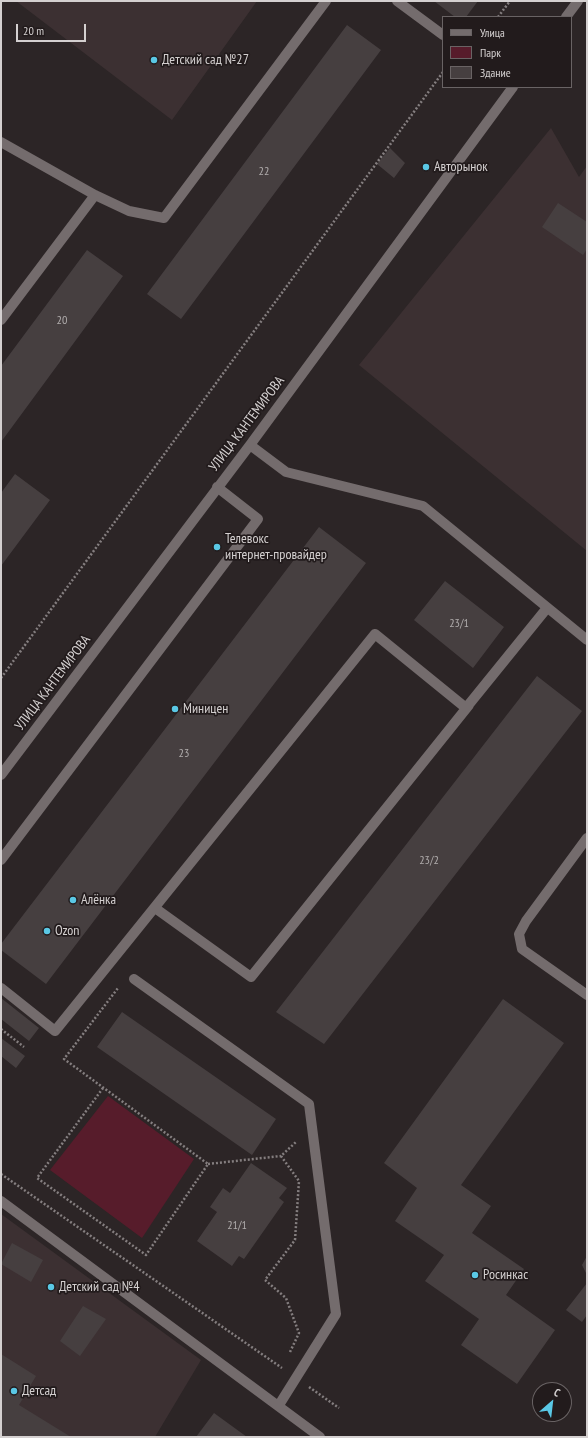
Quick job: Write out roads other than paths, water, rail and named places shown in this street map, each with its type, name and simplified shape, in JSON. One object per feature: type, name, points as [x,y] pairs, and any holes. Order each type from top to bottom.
[{"type":"street","points":[[3,147],[129,212],[164,218],[326,1]]},
{"type":"street","points":[[397,1],[442,34]]},
{"type":"street","points":[[567,16],[578,1]]},
{"type":"street","name":"УЛИЦА КАНТЕМИРОВА","points":[[1,774],[250,445],[512,88]]},
{"type":"street","points":[[1,320],[94,195]]},
{"type":"street","points":[[250,445],[286,472],[422,506],[587,640]]},
{"type":"street","points":[[1,860],[258,519],[217,487]]},
{"type":"street","points":[[155,908],[251,977],[547,608]]},
{"type":"street","points":[[1,988],[55,1031],[376,634],[466,708],[474,699]]},
{"type":"street","points":[[587,838],[526,921],[519,934],[522,949],[587,995]]},
{"type":"street","points":[[134,979],[309,1104],[336,1314],[279,1405]]},
{"type":"street","points":[[1,1201],[279,1405],[320,1437]]},
{"type":"place","name":"Детский сад №27","points":[[154,60]]},
{"type":"place","name":"Авторынок","points":[[426,167]]},
{"type":"place","name":"Телевокс интернет-провайдер","points":[[217,547]]},
{"type":"place","name":"Миницен","points":[[175,709]]},
{"type":"place","name":"Алёнка","points":[[73,900]]},
{"type":"place","name":"Ozon","points":[[47,931]]},
{"type":"place","name":"Росинкас","points":[[475,1275]]},
{"type":"place","name":"Детский сад №4","points":[[51,1287]]},
{"type":"place","name":"Детсад","points":[[14,1391]]}]
